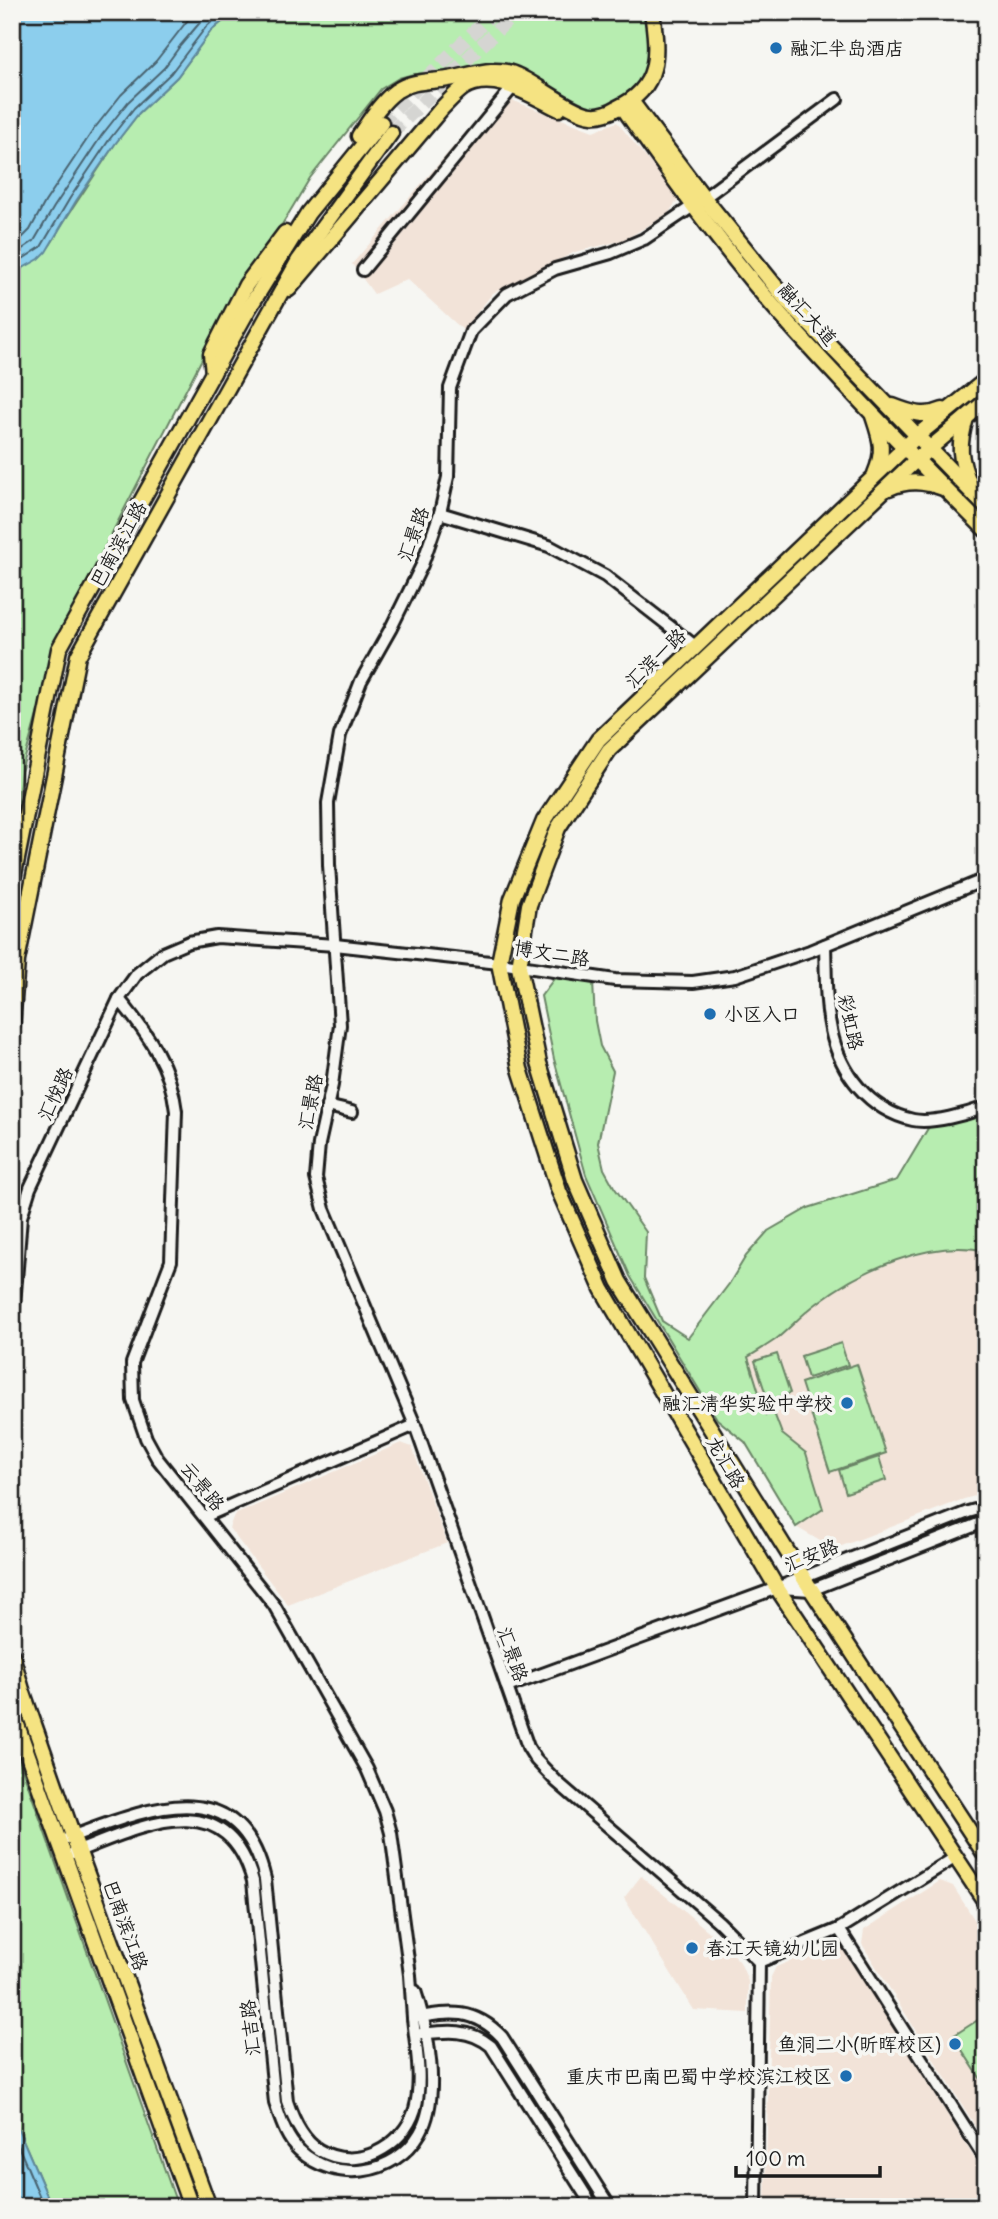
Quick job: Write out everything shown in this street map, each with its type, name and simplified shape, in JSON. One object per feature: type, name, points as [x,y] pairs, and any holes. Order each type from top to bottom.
[{"type":"main road","points":[[271,308],[309,268],[442,108],[464,88],[477,82],[492,81],[513,87],[572,116],[593,121],[628,106],[651,78],[657,44],[655,12]]},
{"type":"main road","points":[[213,373],[211,354],[246,285],[385,101],[398,89],[414,82],[494,71],[514,73],[591,116],[628,106]]},
{"type":"main road","name":"融汇大道","points":[[628,106],[780,313],[916,460],[986,530]]},
{"type":"main road","name":"巴南滨江路","points":[[12,884],[59,649],[249,308],[308,213],[386,128],[299,260],[271,308],[78,656],[17,961],[12,1026]]},
{"type":"main road","name":"融汇大道","points":[[699,202],[789,303],[986,507]]},
{"type":"main road","name":"汇滨一路","points":[[499,963],[512,899],[544,821],[598,740],[918,435],[986,380]]},
{"type":"main road","name":"汇滨一路","points":[[519,967],[529,905],[558,828],[609,750],[916,460],[986,401]]},
{"type":"main road","points":[[885,403],[917,415],[932,415],[951,407]]},
{"type":"main road","points":[[872,412],[882,446],[881,460],[874,477]]},
{"type":"main road","points":[[966,418],[960,440],[960,455],[973,493]]},
{"type":"main road","points":[[884,490],[914,481],[945,489]]},
{"type":"main road","name":"龙汇路","points":[[499,963],[523,1082],[559,1191],[602,1289],[778,1588],[986,1903]]},
{"type":"main road","name":"龙汇路","points":[[519,967],[539,1063],[575,1180],[619,1281],[811,1590],[986,1856]]},
{"type":"main road","name":"巴南滨江路","points":[[12,1655],[66,1838]]},
{"type":"main road","name":"巴南滨江路","points":[[12,1711],[72,1853],[209,2207]]},
{"type":"main road","name":"巴南滨江路","points":[[72,1853],[191,2207]]},
{"type":"street","points":[[363,270],[513,87]]},
{"type":"street","name":"汇景路","points":[[759,1962],[719,1922],[547,1772],[528,1747],[415,1425],[324,1209],[316,1178],[319,1144],[340,1025],[329,865],[328,803],[340,735],[360,681],[391,628],[422,565],[440,513],[448,477],[450,388],[471,331],[507,294],[555,269],[611,253],[644,239],[699,202],[837,99]]},
{"type":"street","points":[[440,513],[549,546],[605,576],[695,646]]},
{"type":"street","name":"博文二路","points":[[119,999],[136,974],[163,953],[189,942],[217,937],[335,945],[499,963],[615,980],[693,982],[735,976],[825,945],[986,879]]},
{"type":"street","name":"彩虹路","points":[[825,945],[826,1001],[832,1032],[849,1078],[885,1109],[914,1120],[944,1118],[986,1107]]},
{"type":"street","name":"汇悦路","points":[[12,1329],[24,1204],[119,999]]},
{"type":"street","name":"云景路","points":[[119,999],[159,1055],[173,1090],[176,1111],[171,1261],[132,1363],[133,1401],[146,1438],[157,1458],[206,1516],[274,1605],[367,1769],[391,1833],[418,2017]]},
{"type":"street","points":[[327,1106],[352,1112]]},
{"type":"street","points":[[206,1516],[415,1425]]},
{"type":"street","name":"汇安路","points":[[778,1588],[986,1507]]},
{"type":"street","name":"汇安路","points":[[778,1588],[811,1590],[986,1521]]},
{"type":"street","points":[[507,1687],[778,1588]]},
{"type":"street","name":"汇吉路","points":[[66,1838],[143,1811],[184,1805],[220,1814],[234,1823],[246,1836],[256,1851],[265,1879],[287,2101],[298,2127],[307,2140],[320,2151],[350,2158],[365,2157],[380,2152],[396,2140],[408,2125],[415,2108],[418,2086],[418,2017]]},
{"type":"street","name":"汇吉路","points":[[72,1853],[167,1820],[210,1824],[224,1831],[235,1842],[244,1855],[253,1881],[275,2103],[288,2136],[298,2150],[314,2161],[331,2169],[349,2172],[369,2170],[387,2163],[405,2151],[419,2133],[427,2112],[430,2069],[420,2034]]},
{"type":"street","points":[[756,2207],[759,1962],[839,1929],[956,1857]]},
{"type":"street","points":[[839,1929],[986,2160]]},
{"type":"street","points":[[418,2017],[458,2014],[476,2017],[491,2025],[502,2037],[610,2207]]},
{"type":"street","points":[[420,2034],[464,2032],[481,2037],[491,2046],[593,2207]]},
{"type":"shaded area","points":[[498,95],[593,131],[617,122],[679,198],[668,214],[624,240],[575,252],[493,293],[463,330],[407,279],[374,294],[352,264]]},
{"type":"shaded area","name":"融汇清华实验中学校","points":[[972,1248],[986,1251],[986,1493],[834,1549],[796,1527],[745,1442],[717,1419],[698,1387],[776,1339],[847,1282],[895,1261],[935,1250]]},
{"type":"shaded area","points":[[401,1443],[412,1447],[447,1543],[288,1605],[229,1528],[234,1515]]},
{"type":"shaded area","name":"春江天镜幼儿园","points":[[641,1876],[712,1934],[740,1962],[748,1981],[748,2013],[694,2010],[624,1898]]},
{"type":"shaded area","name":"鱼洞二小(昕晖校区)","points":[[940,1881],[953,1886],[986,1938],[986,2143],[862,1944],[864,1930]]},
{"type":"shaded area","name":"重庆市巴南巴蜀中学校滨江校区","points":[[832,1944],[843,1947],[985,2175],[983,2191],[965,2207],[765,2207],[771,1977],[776,1967]]},
{"type":"green space","points":[[234,12],[647,12],[649,63],[641,88],[600,111],[565,101],[530,73],[511,69],[439,77],[414,74],[399,78],[381,89],[310,178],[206,351],[56,647],[21,772],[12,859],[12,274],[45,251],[115,144],[139,113],[177,77],[211,31]]},
{"type":"green space","points":[[556,976],[593,982],[595,1021],[600,1046],[613,1071],[598,1143],[604,1169],[646,1232],[644,1278],[662,1321],[688,1338],[729,1284],[746,1256],[768,1231],[808,1208],[897,1180],[930,1125],[986,1112],[986,1251],[942,1249],[919,1253],[874,1269],[833,1292],[775,1340],[748,1357],[766,1415],[774,1413],[782,1434],[806,1453],[823,1509],[796,1527],[745,1442],[717,1419],[630,1276],[586,1175],[554,1059],[541,996]]},
{"type":"green space","points":[[841,1343],[848,1365],[808,1378],[801,1356]]},
{"type":"green space","points":[[777,1354],[790,1393],[768,1401],[755,1361]]},
{"type":"green space","points":[[857,1364],[886,1453],[830,1472],[801,1383]]},
{"type":"green space","points":[[879,1457],[886,1480],[846,1493],[839,1470]]},
{"type":"green space","points":[[12,1740],[178,2207],[52,2207],[14,2119]]},
{"type":"green space","points":[[981,2018],[986,2025],[986,2087],[953,2036]]},
{"type":"water","points":[[12,12],[234,12],[211,31],[177,77],[139,113],[76,201],[46,252],[12,274]]},
{"type":"water","points":[[12,2110],[14,2119],[52,2207],[12,2207]]},
{"type":"tunnel","points":[[381,123],[494,12]]},
{"type":"tunnel","points":[[391,133],[516,12]]},
{"type":"place","name":"融汇半岛酒店","points":[[776,48]]},
{"type":"place","name":"小区入口","points":[[710,1014]]},
{"type":"place","name":"融汇清华实验中学校","points":[[847,1403]]},
{"type":"place","name":"春江天镜幼儿园","points":[[692,1948]]},
{"type":"place","name":"鱼洞二小(昕晖校区)","points":[[955,2044]]},
{"type":"place","name":"重庆市巴南巴蜀中学校滨江校区","points":[[846,2076]]}]
